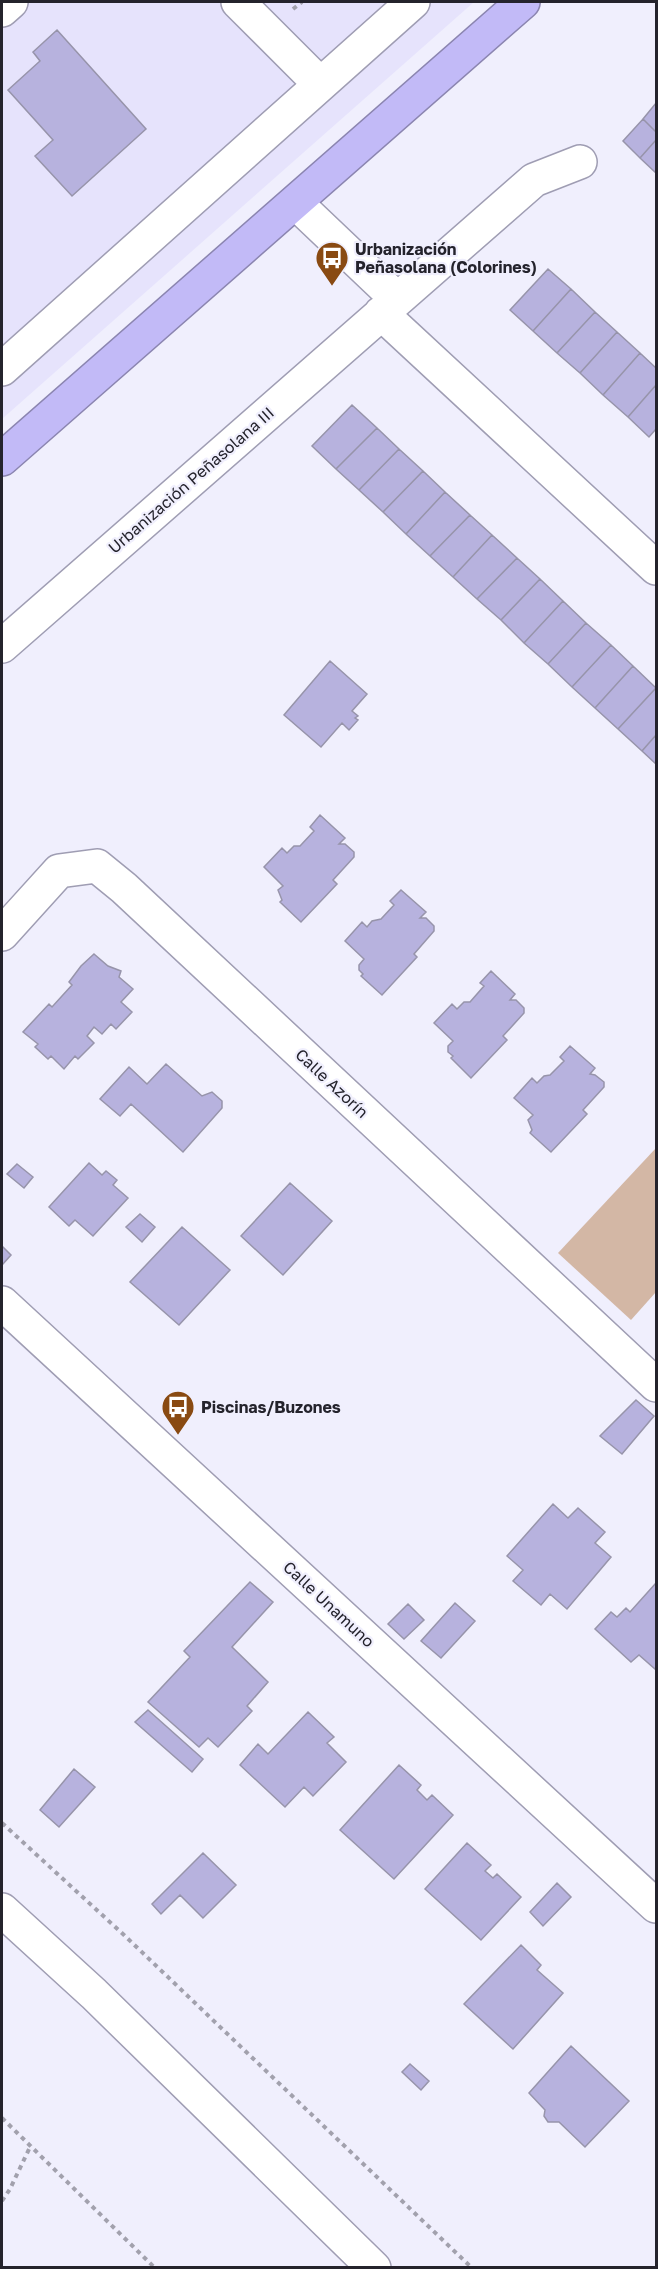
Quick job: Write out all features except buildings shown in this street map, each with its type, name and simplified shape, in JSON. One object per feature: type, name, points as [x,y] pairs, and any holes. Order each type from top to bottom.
[{"type":"highway","points":[[2,459],[523,2]]},
{"type":"street","points":[[2,9],[10,2]]},
{"type":"street","points":[[238,2],[320,84]]},
{"type":"street","points":[[2,369],[412,2]]},
{"type":"street","name":"Urbanización Peñasolana III","points":[[2,646],[534,180],[580,162]]},
{"type":"street","points":[[296,203],[389,306],[657,568]]},
{"type":"street","name":"Calle Azorín","points":[[2,934],[59,871],[97,866],[124,888],[657,1385]]},
{"type":"street","name":"Calle Unamuno","points":[[2,1304],[657,1906]]},
{"type":"street","points":[[2,1910],[94,1994],[374,2268]]},
{"type":"path","points":[[2,1823],[124,1935],[472,2268]]},
{"type":"path","points":[[2,2118],[155,2268]]},
{"type":"path","points":[[2,2201],[31,2145]]},
{"type":"shaded area","points":[[2,2],[474,2],[2,419]]},
{"type":"shaded area","points":[[656,1148],[656,1292],[631,1320],[558,1253]]},
{"type":"place","name":"Urbanización Peñasolana (Colorines)","points":[[332,287]]},
{"type":"place","name":"Piscinas/Buzones","points":[[178,1436]]}]
